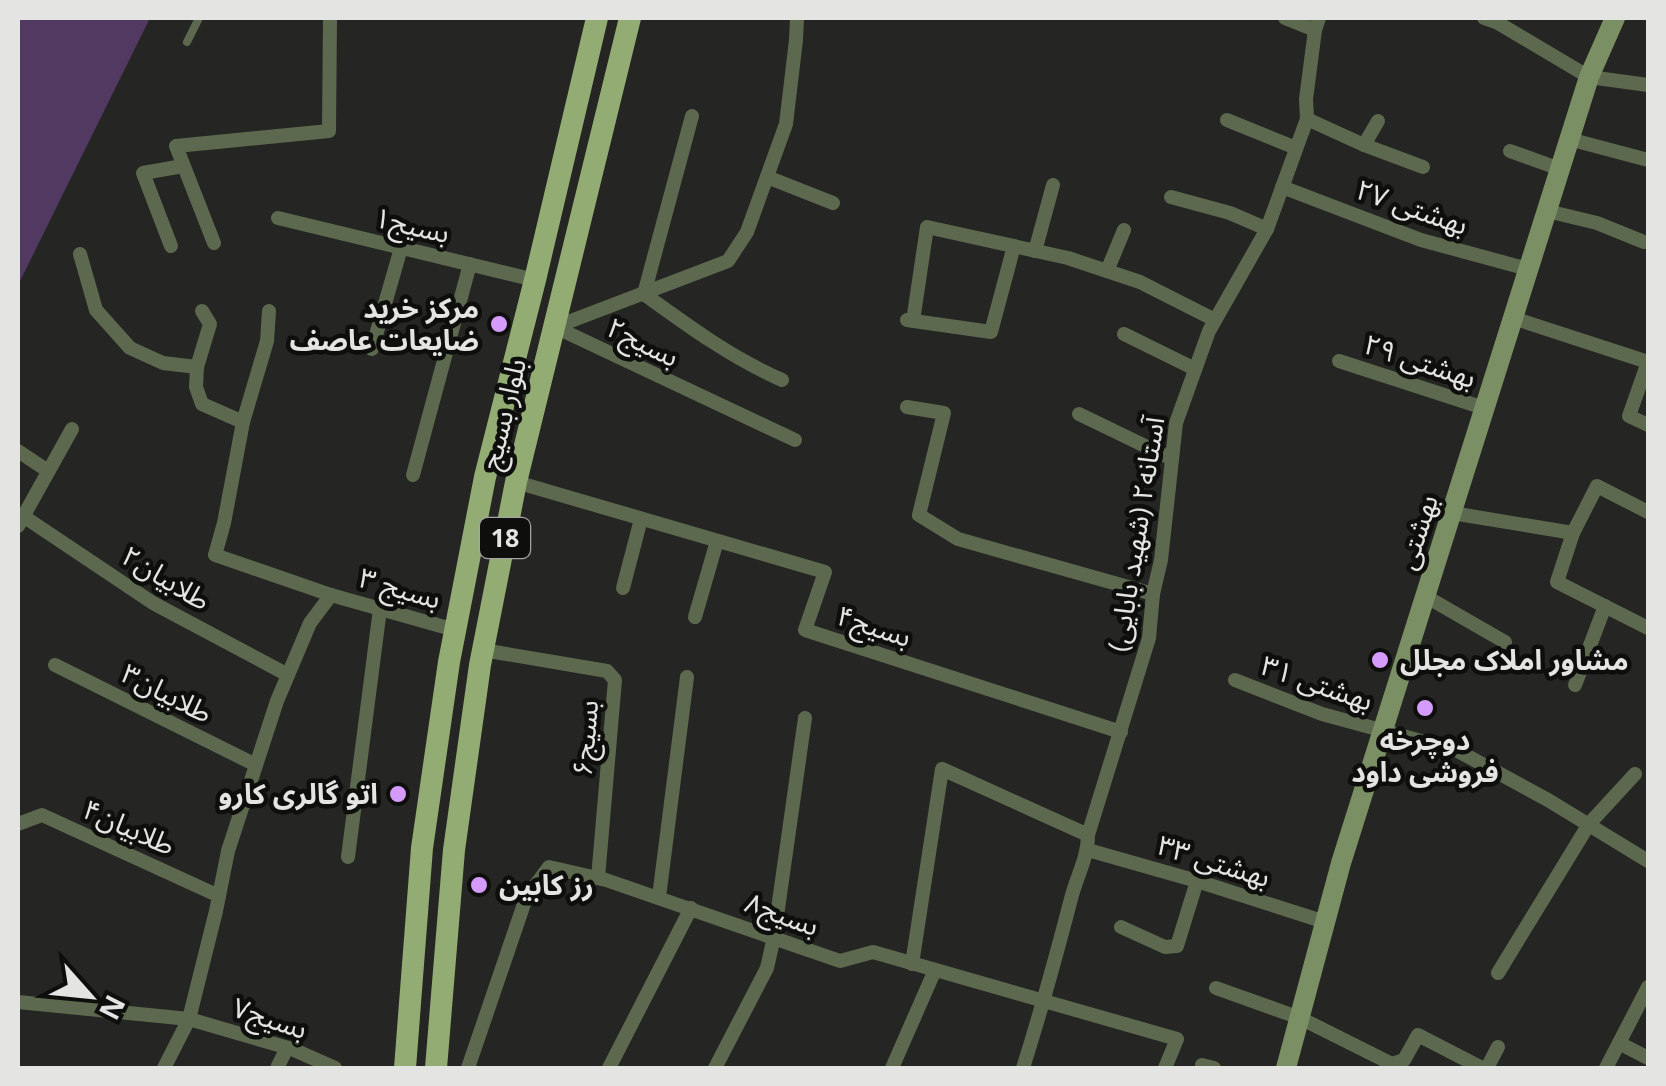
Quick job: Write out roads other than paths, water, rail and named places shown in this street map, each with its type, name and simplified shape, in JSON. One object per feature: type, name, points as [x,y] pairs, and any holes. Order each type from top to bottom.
[{"type":"main road","name":"بلوار بسیج","points":[[405,1068],[422,848],[455,630],[485,477],[598,18]]},
{"type":"main road","name":"بلوار بسیج","points":[[436,1068],[454,850],[483,650],[516,482],[630,18]]},
{"type":"main road","name":"بهشتی","points":[[1286,1068],[1341,863],[1589,77],[1615,18]]},
{"type":"street","points":[[214,243],[176,146],[329,131],[330,18]]},
{"type":"street","name":"بسیج۲","points":[[555,327],[728,262],[747,232],[786,124],[797,18]]},
{"type":"street","points":[[1285,18],[1317,24]]},
{"type":"street","points":[[1484,18],[1589,77],[1648,85]]},
{"type":"street","name":"آستانه۲ (شهید بابایی)","points":[[1023,1068],[1127,704],[1150,638],[1176,423],[1215,320],[1267,229],[1307,119],[1306,99],[1317,24]]},
{"type":"street","points":[[692,116],[644,294],[748,365],[782,380]]},
{"type":"street","points":[[1307,119],[1423,167]]},
{"type":"street","points":[[1228,120],[1296,148]]},
{"type":"street","points":[[1364,145],[1378,121]]},
{"type":"street","points":[[1570,139],[1648,160]]},
{"type":"street","points":[[1510,151],[1560,169]]},
{"type":"street","points":[[171,246],[142,173],[183,166]]},
{"type":"street","points":[[767,177],[834,204]]},
{"type":"street","points":[[1035,250],[1053,186]]},
{"type":"street","name":"بهشتی ۲۷","points":[[1282,187],[1421,240],[1528,269]]},
{"type":"street","points":[[1171,197],[1230,213],[1267,229]]},
{"type":"street","points":[[1546,211],[1596,223],[1644,242]]},
{"type":"street","name":"بسیج۱","points":[[278,218],[535,280]]},
{"type":"street","points":[[1014,246],[991,332],[909,320],[927,226],[1035,250],[1140,282],[1215,320]]},
{"type":"street","points":[[1106,271],[1124,230]]},
{"type":"street","points":[[372,350],[401,248]]},
{"type":"street","points":[[80,254],[96,310],[130,348],[163,363],[196,367]]},
{"type":"street","points":[[413,475],[470,264]]},
{"type":"street","points":[[202,312],[210,324],[196,367],[196,387],[202,404],[243,422],[267,341],[268,311]]},
{"type":"street","points":[[1513,318],[1648,362],[1629,416],[1648,425]]},
{"type":"street","name":"بسیج۲","points":[[555,327],[794,440]]},
{"type":"street","points":[[1124,334],[1195,369]]},
{"type":"street","name":"بهشتی ۲۹","points":[[1339,361],[1484,408]]},
{"type":"street","points":[[907,407],[944,413],[919,515],[958,539],[1153,594]]},
{"type":"street","points":[[1079,414],[1172,459]]},
{"type":"street","name":"بسیج ۳","points":[[243,422],[215,555],[331,595],[455,630]]},
{"type":"street","points":[[20,521],[72,429]]},
{"type":"street","points":[[18,451],[48,471]]},
{"type":"street","name":"بسیج۴","points":[[516,482],[825,572],[805,630],[1121,732]]},
{"type":"street","points":[[1648,512],[1597,486],[1573,533],[1557,582],[1648,628]]},
{"type":"street","points":[[1452,513],[1573,533]]},
{"type":"street","points":[[623,588],[640,518]]},
{"type":"street","name":"طلابیان۲","points":[[20,521],[153,604],[288,676]]},
{"type":"street","points":[[695,617],[717,540]]},
{"type":"street","points":[[164,1068],[188,1019],[228,851],[256,765],[310,624],[331,595]]},
{"type":"street","points":[[1426,596],[1506,642]]},
{"type":"street","points":[[1575,686],[1604,606]]},
{"type":"street","points":[[348,858],[380,609]]},
{"type":"street","name":"بسیج۶","points":[[483,650],[608,671],[615,680],[598,878]]},
{"type":"street","name":"طلابیان۳","points":[[56,665],[256,765]]},
{"type":"street","points":[[659,898],[687,677]]},
{"type":"street","name":"بهشتی ۳۱","points":[[1235,680],[1322,714],[1458,751],[1648,860]]},
{"type":"street","points":[[715,1068],[767,968],[805,718]]},
{"type":"street","name":"بهشتی ۳۳","points":[[912,964],[942,768],[1088,842],[1326,922]]},
{"type":"street","points":[[1498,973],[1589,824],[1635,774]]},
{"type":"street","name":"طلابیان۴","points":[[18,824],[42,815],[220,896]]},
{"type":"street","name":"بسیج۸","points":[[468,1068],[526,898],[549,868],[598,878],[840,961],[873,952],[1177,1039],[1166,1068]]},
{"type":"street","points":[[1121,927],[1165,947],[1178,946],[1197,880]]},
{"type":"street","points":[[609,1068],[691,908]]},
{"type":"street","points":[[892,1068],[935,970]]},
{"type":"street","points":[[1606,1068],[1648,987]]},
{"type":"street","points":[[1216,988],[1300,1018],[1392,1066],[1404,1060],[1418,1035],[1485,1068],[1498,1047]]},
{"type":"street","name":"بسیج۷","points":[[18,1002],[188,1019],[287,1048],[333,1068]]},
{"type":"street","points":[[1619,1043],[1648,1058]]},
{"type":"street","points":[[277,1068],[287,1048]]},
{"type":"lane","points":[[187,42],[199,18]]},
{"type":"place","name":"مرکز خرید ضایعات عاصف","points":[[499,324]]},
{"type":"place","name":"مشاور املاک مجلل","points":[[1380,660]]},
{"type":"place","name":"دوچرخه فروشی داود","points":[[1425,708]]},
{"type":"place","name":"اتو گالری کارو","points":[[398,794]]},
{"type":"place","name":"رز کابین","points":[[479,885]]}]
